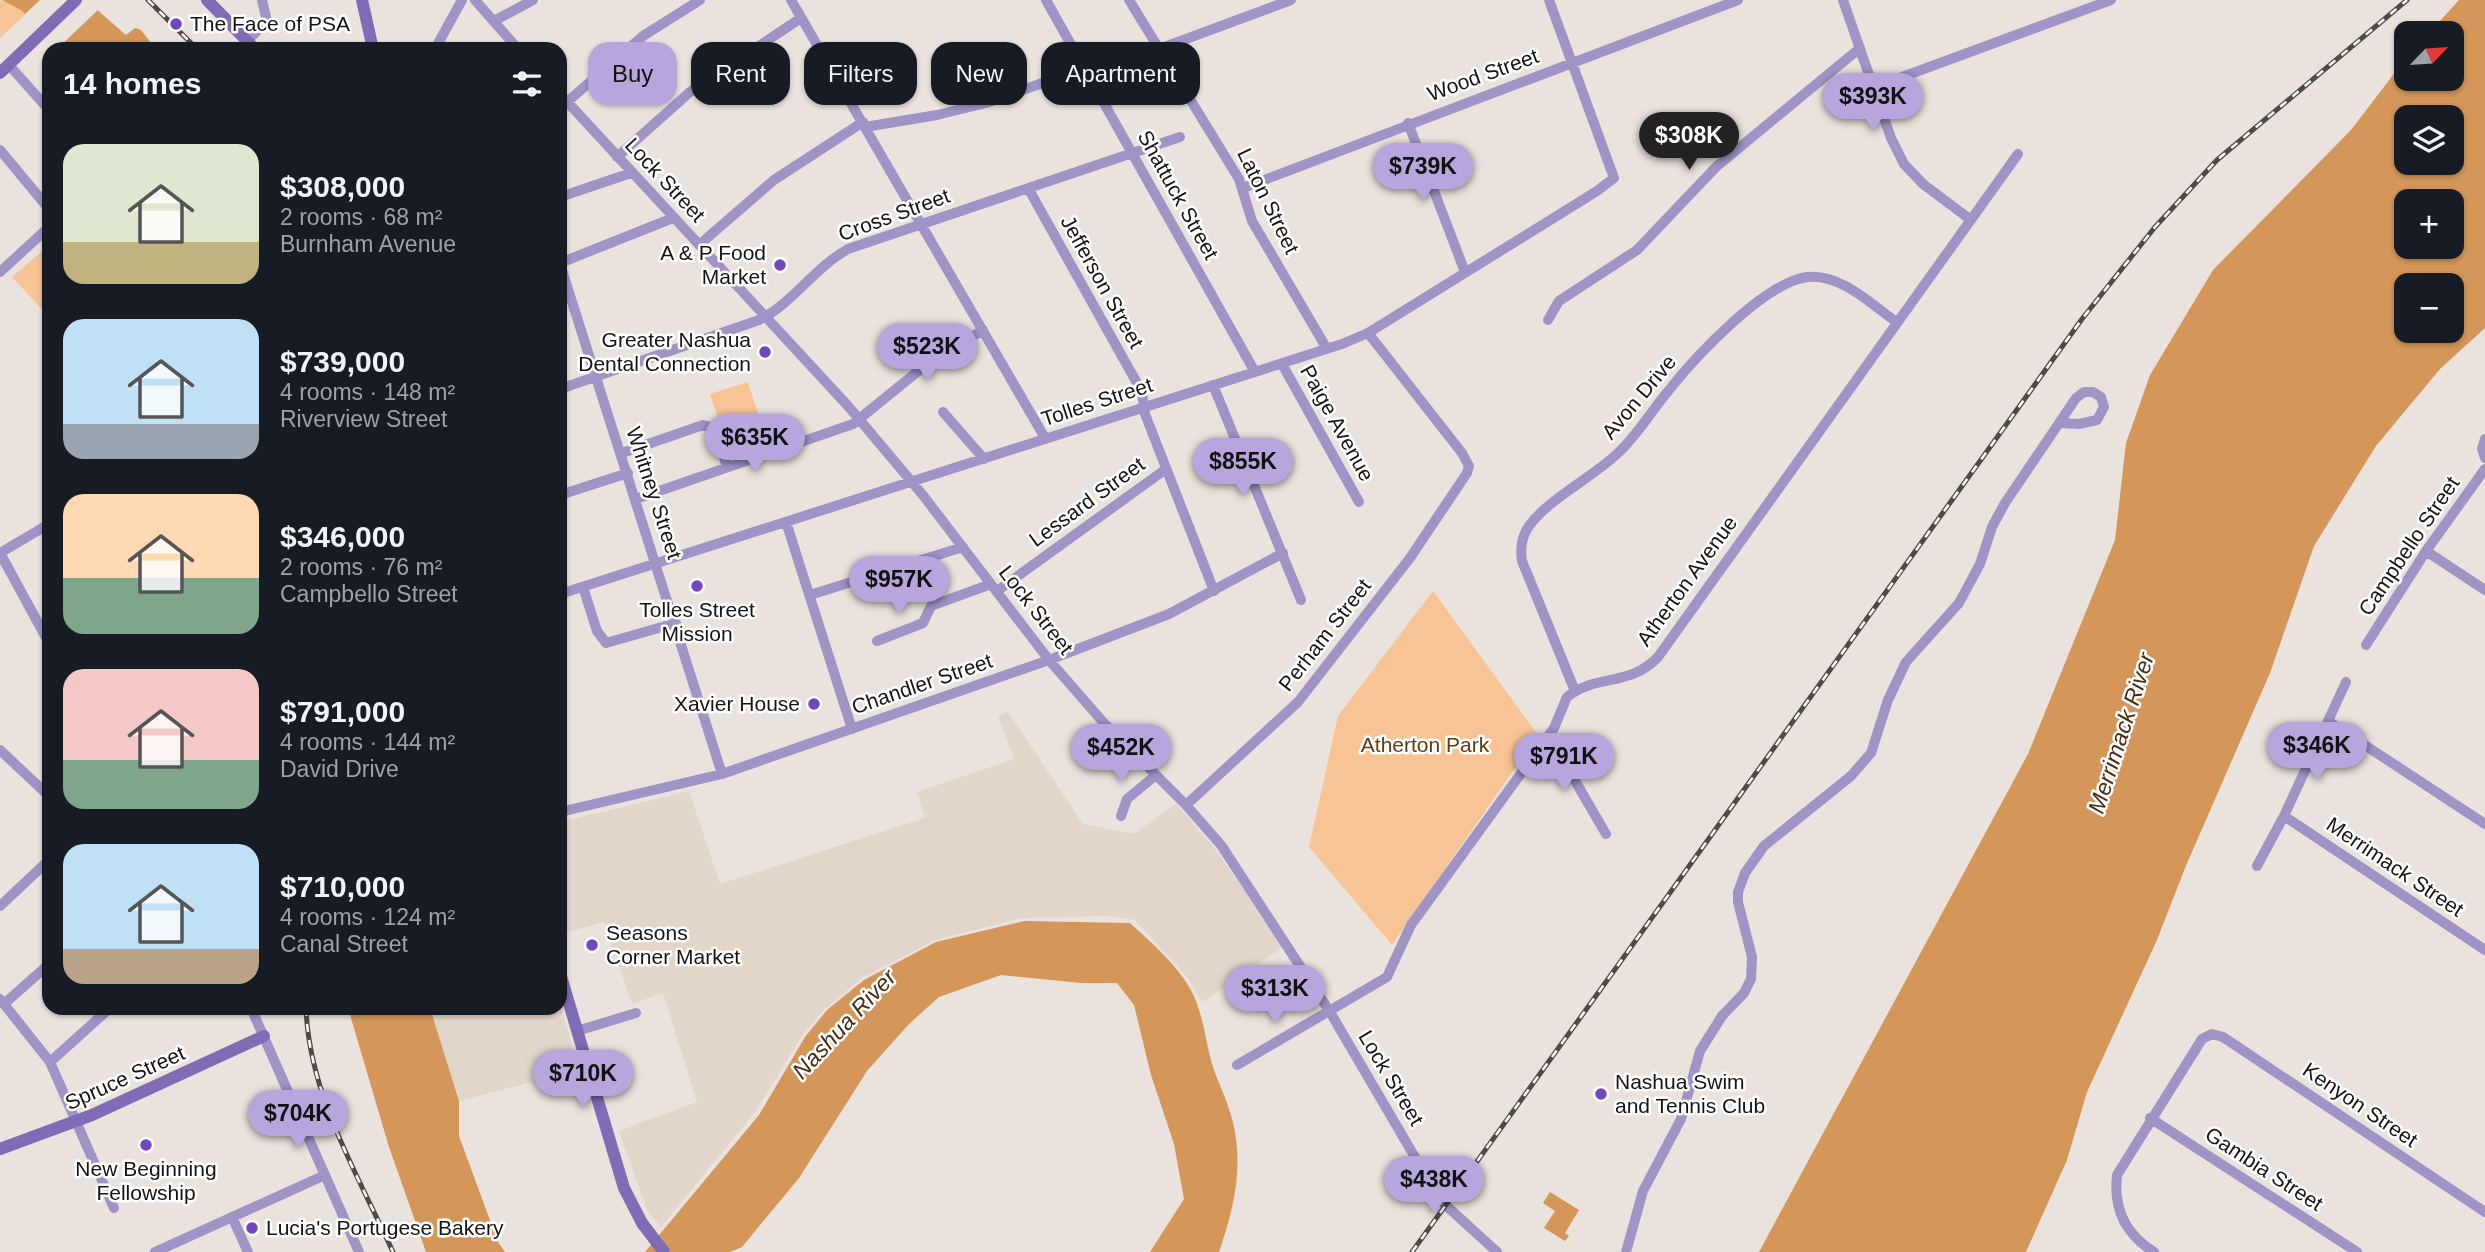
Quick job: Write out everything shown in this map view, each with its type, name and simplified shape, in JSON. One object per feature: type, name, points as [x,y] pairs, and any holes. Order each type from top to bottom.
[{"type":"street","points":[[42,103],[5,69],[75,0]]},
{"type":"street","points":[[207,0],[248,42]]},
{"type":"street","points":[[253,42],[267,21],[262,0]]},
{"type":"street","points":[[362,0],[371,42]]},
{"type":"street","points":[[439,42],[461,0]]},
{"type":"street","points":[[475,0],[510,42]]},
{"type":"street","points":[[494,21],[533,0]]},
{"type":"street","points":[[567,96],[643,36],[700,0]]},
{"type":"street","points":[[791,0],[1045,438]]},
{"type":"street","name":"Shattuck Street","points":[[1046,0],[1070,42]]},
{"type":"street","name":"Laton Street","points":[[1129,0],[1155,42]]},
{"type":"street","points":[[1178,42],[1291,0]]},
{"type":"street","points":[[1549,0],[1572,63]]},
{"type":"street","name":"Wood Street","points":[[1243,188],[1408,123],[1738,0]]},
{"type":"street","points":[[1843,0],[1891,138],[1904,164],[1923,184],[1970,220]]},
{"type":"street","points":[[1875,87],[2111,0]]},
{"type":"street","points":[[617,157],[690,92],[801,18]]},
{"type":"street","points":[[1548,320],[1559,301],[1637,250],[1716,167],[1860,48]]},
{"type":"street","name":"Tolles Street","points":[[567,589],[583,587],[1282,364],[1368,333],[1614,178],[1572,63]]},
{"type":"street","points":[[699,245],[780,176],[864,125],[956,111],[1041,84]]},
{"type":"street","name":"Lock Street","points":[[567,101],[860,420],[912,481],[1049,660],[1103,722],[1186,805],[1221,845],[1329,1012],[1440,1200],[1496,1252]]},
{"type":"street","name":"Shattuck Street","points":[[1105,105],[1255,372]]},
{"type":"street","name":"Laton Street","points":[[1193,105],[1243,188],[1252,221],[1327,349]]},
{"type":"street","points":[[1408,123],[1465,272]]},
{"type":"street","name":"Cross Street","points":[[567,387],[767,316],[838,255],[1180,137]]},
{"type":"street","points":[[0,150],[42,201]]},
{"type":"street","name":"Atherton Avenue","points":[[1575,691],[1633,675],[1658,657],[1895,321],[2018,154]]},
{"type":"street","points":[[567,195],[631,173]]},
{"type":"street","name":"Jefferson Street","points":[[1028,188],[1142,392],[1144,407],[1166,468],[1214,591]]},
{"type":"street","points":[[567,261],[673,218]]},
{"type":"street","points":[[0,272],[42,233]]},
{"type":"street","name":"Avon Drive","points":[[1575,691],[1522,561],[1522,539],[1533,521],[1620,452],[1668,391],[1711,345],[1768,295],[1788,283],[1809,277],[1831,280],[1851,290],[1895,321]]},
{"type":"street","name":"Whitney Street","points":[[567,286],[657,562],[722,774]]},
{"type":"street","points":[[636,499],[860,420],[933,359],[983,330]]},
{"type":"street","name":"Perham Street","points":[[1186,805],[1298,702],[1410,558],[1462,482],[1469,466],[1368,333]]},
{"type":"street","name":"Paige Avenue","points":[[1282,364],[1359,502]]},
{"type":"street","points":[[1213,385],[1301,600]]},
{"type":"street","points":[[1626,1252],[1643,1191],[1681,1119],[1695,1060],[1716,1026],[1744,993],[1751,979],[1752,957],[1738,902],[1738,892],[1745,873],[1765,846],[1851,776],[1867,759],[1875,746],[1888,700],[1906,662],[1965,593],[2005,503],[2060,423],[2080,395],[2093,392],[2101,397],[2104,407],[2097,420],[2079,424],[2060,423]]},
{"type":"street","points":[[943,412],[984,459]]},
{"type":"street","points":[[621,453],[703,425],[714,428],[727,467]]},
{"type":"street","points":[[2485,439],[2482,449],[2485,458]]},
{"type":"street","name":"Lessard Street","points":[[877,641],[923,623],[930,606],[994,587],[1166,468]]},
{"type":"street","name":"Campbello Street","points":[[2366,645],[2426,551],[2485,470]]},
{"type":"street","points":[[567,493],[628,473]]},
{"type":"street","points":[[786,522],[852,729]]},
{"type":"street","points":[[42,528],[0,553],[42,630]]},
{"type":"street","points":[[810,595],[963,547]]},
{"type":"street","points":[[2426,551],[2485,590]]},
{"type":"street","name":"Chandler Street","points":[[567,810],[722,774],[1049,660],[1158,618],[1283,554]]},
{"type":"street","points":[[583,587],[597,631],[606,643],[676,623]]},
{"type":"street","points":[[2257,866],[2284,817],[2346,682]]},
{"type":"street","points":[[1237,1065],[1390,974],[1411,925],[1549,736],[1564,701],[1575,691]]},
{"type":"street","points":[[2328,721],[2485,824]]},
{"type":"street","points":[[1549,736],[1606,834]]},
{"type":"street","points":[[2,755],[42,790]]},
{"type":"street","points":[[1121,816],[1127,799],[1156,775]]},
{"type":"street","name":"Merrimack Street","points":[[2284,817],[2485,950]]},
{"type":"street","points":[[0,906],[42,867]]},
{"type":"street","points":[[42,970],[2,1002],[50,1062],[114,1208]]},
{"type":"street","points":[[567,997],[621,1181],[646,1229],[664,1252]]},
{"type":"street","points":[[577,1031],[636,1013]]},
{"type":"street","points":[[50,1062],[102,1015]]},
{"type":"street","points":[[254,1015],[359,1252]]},
{"type":"street","name":"Kenyon Street","points":[[2150,1118],[2202,1038],[2212,1034],[2223,1037],[2485,1212]]},
{"type":"street","name":"Spruce Street","points":[[0,1149],[76,1121],[264,1036]]},
{"type":"street","points":[[2150,1118],[2122,1163],[2115,1191],[2120,1216],[2127,1228],[2154,1252]]},
{"type":"street","name":"Gambia Street","points":[[2150,1118],[2357,1252]]},
{"type":"street","points":[[155,1252],[325,1175]]},
{"type":"street","points":[[232,1217],[248,1252]]},
{"type":"shaded area","points":[[1008,712],[1083,824],[1134,834],[1176,804],[1213,846],[1284,946],[1202,1002],[1189,979],[1135,920],[1112,916],[1022,918],[935,940],[863,977],[824,1010],[803,1034],[755,1112],[661,1227],[647,1210],[619,1131],[697,1102],[663,993],[632,1004],[604,922],[567,932],[567,820],[689,791],[720,884],[925,818],[917,792],[1014,759],[998,716]]},
{"type":"shaded area","points":[[432,1015],[563,1015],[579,1070],[459,1101]]},
{"type":"green space","points":[[0,0],[15,5],[26,14],[0,38]]},
{"type":"green space","points":[[42,251],[42,309],[12,277]]},
{"type":"green space","points":[[748,382],[769,449],[732,461],[710,394]]},
{"type":"green space","name":"Atherton Park","points":[[1433,591],[1538,735],[1392,945],[1309,847],[1338,716]]},
{"type":"water","points":[[2,0],[86,0],[126,35],[135,28],[141,30],[150,42],[53,42],[21,10]]},
{"type":"water","name":"Merrimack River","points":[[2459,0],[2485,0],[2485,328],[2440,369],[2376,446],[2314,546],[2270,673],[2185,868],[2157,940],[2087,1092],[2067,1160],[2026,1252],[1759,1252],[2028,754],[2115,540],[2126,443],[2150,375],[2213,270],[2351,130],[2394,74],[2394,91],[2464,91],[2464,21],[2440,21]]},
{"type":"water","name":"Nashua River","points":[[1024,921],[1130,923],[1170,962],[1188,985],[1199,1010],[1213,1067],[1226,1101],[1237,1143],[1237,1180],[1219,1252],[1150,1252],[1184,1199],[1174,1144],[1151,1075],[1134,1005],[1117,983],[1081,983],[1001,975],[939,997],[909,1024],[867,1071],[799,1178],[742,1247],[730,1252],[645,1252],[759,1115],[805,1037],[827,1010],[864,980],[936,942]]},
{"type":"water","points":[[350,1015],[432,1015],[459,1101],[459,1136],[498,1242],[505,1252],[426,1252],[389,1147]]},
{"type":"water","points":[[1550,1192],[1579,1210],[1565,1233],[1569,1236],[1565,1241],[1544,1228],[1555,1211],[1543,1203]]},
{"type":"pier","points":[[40,0],[91,0],[99,9],[64,42],[50,42],[24,15]]},
{"type":"railway","points":[[148,0],[190,42]]},
{"type":"railway","points":[[1412,1252],[2082,319],[2155,227],[2217,160],[2407,0]]},
{"type":"railway","points":[[307,1015],[316,1072],[326,1103],[351,1164],[393,1252]]},
{"type":"place","name":"The Face of PSA","points":[[176,24]]},
{"type":"place","name":"A & P Food Market","points":[[780,265]]},
{"type":"place","name":"Greater Nashua Dental Connection","points":[[765,352]]},
{"type":"place","name":"Tolles Street Mission","points":[[697,586]]},
{"type":"place","name":"Xavier House","points":[[814,704]]},
{"type":"place","name":"Seasons Corner Market","points":[[592,945]]},
{"type":"place","name":"Nashua Swim and Tennis Club","points":[[1601,1094]]},
{"type":"place","name":"New Beginning Fellowship","points":[[146,1145]]},
{"type":"place","name":"Lucia's Portugese Bakery","points":[[252,1228]]}]
